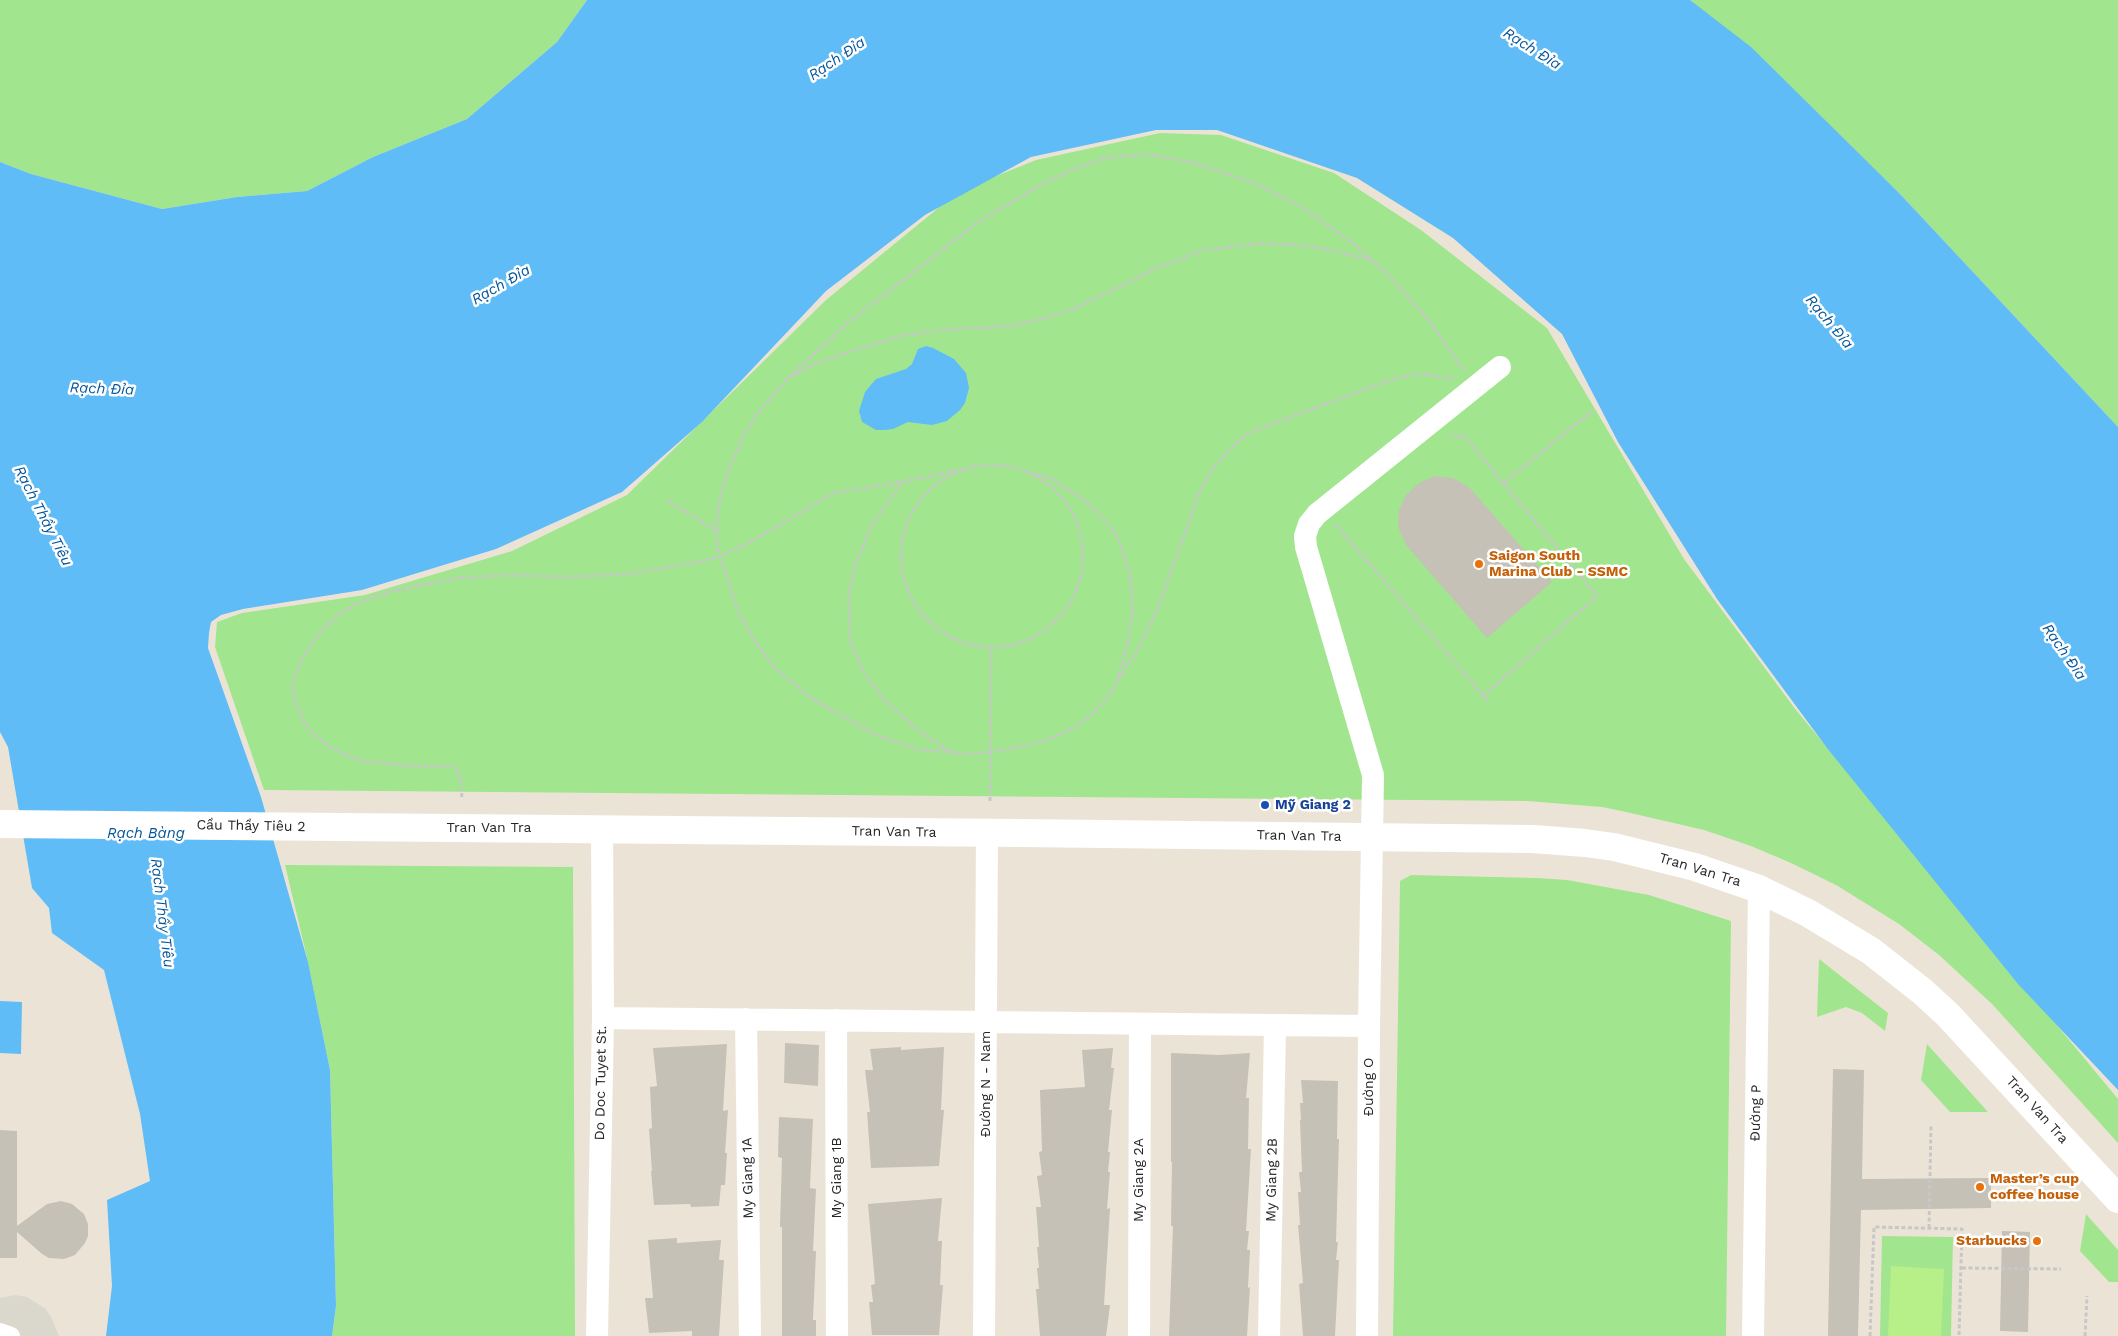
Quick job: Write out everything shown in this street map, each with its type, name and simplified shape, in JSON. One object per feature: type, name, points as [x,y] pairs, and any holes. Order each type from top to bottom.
[{"type":"main road","name":"Cầu Thầy Tiêu 2","points":[[0,824],[353,827]]},
{"type":"main road","name":"Tran Van Tra","points":[[353,827],[987,832],[1533,840],[1586,843],[1665,858],[1759,889],[1808,913],[1863,946],[1923,992],[1973,1040],[2118,1199]]},
{"type":"street","name":"Đường O","points":[[1367,1336],[1373,775],[1306,547],[1306,530],[1317,514],[1500,367]]},
{"type":"street","name":"Do Doc Tuyet St.","points":[[597,1336],[603,1018],[602,829]]},
{"type":"street","name":"Đường N - Nam","points":[[984,1336],[987,832]]},
{"type":"street","name":"Đường P","points":[[1753,1336],[1759,889]]},
{"type":"street","points":[[603,1018],[1369,1026]]},
{"type":"street","name":"My Giang 1A","points":[[746,1019],[750,1336]]},
{"type":"street","name":"My Giang 1B","points":[[836,1020],[838,1336]]},
{"type":"street","name":"My Giang 2A","points":[[1139,1336],[1140,1024]]},
{"type":"street","name":"My Giang 2B","points":[[1269,1336],[1275,1025]]},
{"type":"street","points":[[0,1332],[11,1336]]},
{"type":"path","points":[[1458,380],[1424,374],[1399,377],[1258,429],[1239,440],[1214,467],[1200,489],[1156,613],[1137,651],[1115,686],[1089,717],[1067,732],[1036,743],[990,752],[953,754],[917,749],[878,736],[814,700],[788,681],[768,660],[745,626],[734,601],[720,556],[716,530],[720,498],[735,453],[757,414],[788,378],[844,326],[977,223],[1053,179],[1098,160],[1118,156],[1151,155],[1171,158],[1222,171],[1252,182],[1302,207],[1372,260],[1418,307],[1446,343],[1466,374]]},
{"type":"path","points":[[788,378],[815,364],[900,336],[941,330],[1009,326],[1046,318],[1078,306],[1161,266],[1204,250],[1261,243],[1299,245],[1372,260]]},
{"type":"path","points":[[1504,483],[1592,411]]},
{"type":"path","points":[[1444,434],[1465,437],[1598,596],[1483,696]]},
{"type":"path","points":[[462,797],[460,774],[452,766],[410,766],[360,760],[332,749],[306,725],[295,702],[295,676],[309,648],[327,625],[342,612],[363,601],[392,590],[459,578],[511,575],[568,577],[628,574],[678,567],[720,556],[751,542],[834,493],[988,465],[1001,465],[1054,480],[1086,501],[1111,527],[1119,541],[1130,574],[1133,609],[1127,647],[1115,686]]},
{"type":"path","points":[[966,469],[955,472],[936,484],[914,509],[902,540],[900,563],[910,595],[930,623],[958,641],[991,648],[1021,643],[1048,629],[1065,612],[1081,579],[1084,555],[1083,543],[1070,509],[1046,482],[1024,471]]},
{"type":"path","points":[[901,482],[871,527],[855,566],[849,595],[850,640],[862,670],[883,699],[919,731],[953,754]]},
{"type":"path","points":[[668,501],[716,530]]},
{"type":"path","points":[[1335,524],[1488,701]]},
{"type":"path","points":[[990,801],[991,648]]},
{"type":"path","points":[[1929,1228],[1930,1125]]},
{"type":"path","points":[[1870,1336],[1874,1227],[1962,1229],[1959,1336]]},
{"type":"path","points":[[1962,1268],[2061,1269]]},
{"type":"path","points":[[2085,1336],[2087,1296]]},
{"type":"green space","points":[[0,0],[587,0],[557,42],[467,119],[373,157],[307,191],[237,197],[162,209],[31,174],[0,162]]},
{"type":"green space","points":[[1690,0],[2118,0],[2118,427],[1901,195]]},
{"type":"green space","points":[[1160,133],[1221,135],[1334,173],[1421,230],[1547,328],[1684,559],[1796,710],[2118,1099],[2118,1143],[1992,1004],[1939,955],[1899,924],[1836,885],[1751,846],[1704,830],[1602,807],[1527,801],[264,790],[215,647],[217,622],[242,613],[365,595],[512,551],[627,495],[826,300],[959,191],[1036,160]]},
{"type":"green space","points":[[285,865],[573,867],[575,1336],[332,1336],[336,1306],[330,1070],[308,962]]},
{"type":"green space","points":[[1411,875],[1567,880],[1649,895],[1731,921],[1726,1336],[1393,1336],[1400,881]]},
{"type":"green space","points":[[1819,959],[1888,1013],[1885,1031],[1862,1013],[1846,1007],[1817,1017]]},
{"type":"green space","points":[[1927,1044],[1988,1112],[1950,1112],[1921,1080]]},
{"type":"green space","points":[[2086,1214],[2118,1250],[2118,1282],[2109,1282],[2080,1251]]},
{"type":"green space","points":[[1882,1236],[1953,1237],[1951,1336],[1880,1336]]},
{"type":"green space","points":[[1891,1266],[1944,1269],[1941,1336],[1888,1336]]},
{"type":"shaded area","points":[[15,1295],[27,1297],[46,1309],[59,1336],[0,1336],[0,1298]]},
{"type":"water","points":[[587,0],[1690,0],[1751,47],[1901,195],[2118,427],[2118,1090],[2018,984],[1827,748],[1717,599],[1618,442],[1562,334],[1453,238],[1357,178],[1217,130],[1156,130],[1031,157],[925,215],[826,291],[702,422],[622,492],[496,549],[362,590],[243,609],[221,615],[211,622],[208,648],[261,797],[308,962],[330,1070],[336,1306],[332,1336],[106,1336],[112,1286],[107,1200],[150,1181],[140,1114],[104,970],[52,933],[49,908],[32,888],[8,747],[0,732],[0,162],[31,174],[162,209],[237,197],[307,191],[373,157],[467,119],[557,42]]},
{"type":"water","points":[[926,346],[954,359],[966,373],[969,388],[965,403],[960,410],[947,421],[932,425],[908,422],[893,429],[876,430],[862,422],[859,411],[865,392],[870,386],[876,379],[906,369],[912,364],[918,349]]},
{"type":"water","points":[[0,1001],[22,1002],[21,1054],[0,1053]]},
{"type":"building","name":"Saigon South Marina Club - SSMC","points":[[1435,476],[1453,478],[1469,487],[1552,582],[1487,638],[1406,545],[1398,527],[1399,510],[1406,495],[1419,483]]},
{"type":"building","points":[[785,1043],[819,1045],[818,1086],[784,1083]]},
{"type":"building","points":[[727,1044],[723,1111],[728,1110],[725,1153],[727,1153],[725,1185],[721,1185],[719,1206],[691,1207],[690,1204],[654,1205],[649,1129],[652,1128],[650,1087],[657,1086],[653,1048]]},
{"type":"building","points":[[901,1047],[901,1050],[944,1047],[941,1110],[944,1110],[939,1166],[871,1168],[867,1112],[870,1112],[865,1070],[873,1070],[870,1049]]},
{"type":"building","points":[[1113,1048],[1111,1068],[1114,1068],[1109,1110],[1112,1110],[1108,1152],[1110,1152],[1108,1172],[1110,1172],[1107,1209],[1110,1208],[1104,1305],[1110,1305],[1106,1336],[1040,1336],[1036,1289],[1039,1289],[1037,1247],[1039,1247],[1036,1207],[1041,1207],[1037,1176],[1042,1175],[1039,1152],[1042,1151],[1040,1090],[1085,1087],[1082,1050]]},
{"type":"building","points":[[1171,1053],[1219,1055],[1250,1053],[1246,1098],[1249,1098],[1248,1149],[1251,1149],[1246,1231],[1249,1231],[1247,1250],[1250,1250],[1247,1336],[1169,1336],[1173,1226],[1171,1226]]},
{"type":"building","points":[[1833,1069],[1864,1070],[1862,1179],[1991,1178],[1991,1208],[1861,1210],[1858,1336],[1828,1336]]},
{"type":"building","points":[[1301,1080],[1338,1081],[1337,1139],[1339,1139],[1336,1242],[1338,1242],[1336,1260],[1339,1260],[1335,1336],[1303,1336],[1299,1284],[1303,1283],[1298,1225],[1300,1225],[1298,1192],[1301,1192],[1299,1172],[1302,1172],[1300,1103],[1303,1103]]},
{"type":"building","points":[[779,1117],[813,1119],[810,1188],[816,1189],[813,1251],[816,1251],[813,1320],[816,1320],[816,1336],[782,1336],[782,1227],[780,1227],[782,1158],[778,1157]]},
{"type":"building","points":[[0,1130],[17,1131],[17,1226],[47,1204],[61,1201],[72,1204],[84,1214],[88,1224],[88,1236],[75,1255],[64,1259],[49,1258],[17,1232],[17,1258],[0,1258]]},
{"type":"building","points":[[942,1198],[938,1241],[942,1241],[940,1285],[943,1285],[939,1335],[872,1335],[869,1302],[873,1302],[871,1285],[875,1284],[868,1204]]},
{"type":"building","points":[[2002,1231],[2030,1232],[2028,1332],[2000,1331]]},
{"type":"building","points":[[677,1238],[677,1243],[721,1240],[719,1260],[724,1260],[719,1336],[692,1336],[692,1331],[649,1333],[645,1298],[653,1298],[648,1240]]},
{"type":"place","name":"Saigon South Marina Club - SSMC","points":[[1479,564]]},
{"type":"place","name":"Mỹ Giang 2","points":[[1265,805]]},
{"type":"place","name":"Master’s cup coffee house","points":[[1980,1187]]},
{"type":"place","name":"Starbucks","points":[[2037,1241]]},
{"type":"water label","name":"Rạch Đỉa","points":[[1532,49]]},
{"type":"water label","name":"Rạch Đỉa","points":[[837,59]]},
{"type":"water label","name":"Rạch Đỉa","points":[[501,285]]},
{"type":"water label","name":"Rạch Đỉa","points":[[1829,322]]},
{"type":"water label","name":"Rạch Đỉa","points":[[102,389]]},
{"type":"water label","name":"Rạch Thầy Tiêu","points":[[43,516]]},
{"type":"water label","name":"Rạch Đỉa","points":[[2064,652]]},
{"type":"water label","name":"Rạch Bàng","points":[[146,834]]},
{"type":"water label","name":"Rạch Thầy Tiêu","points":[[162,913]]}]
